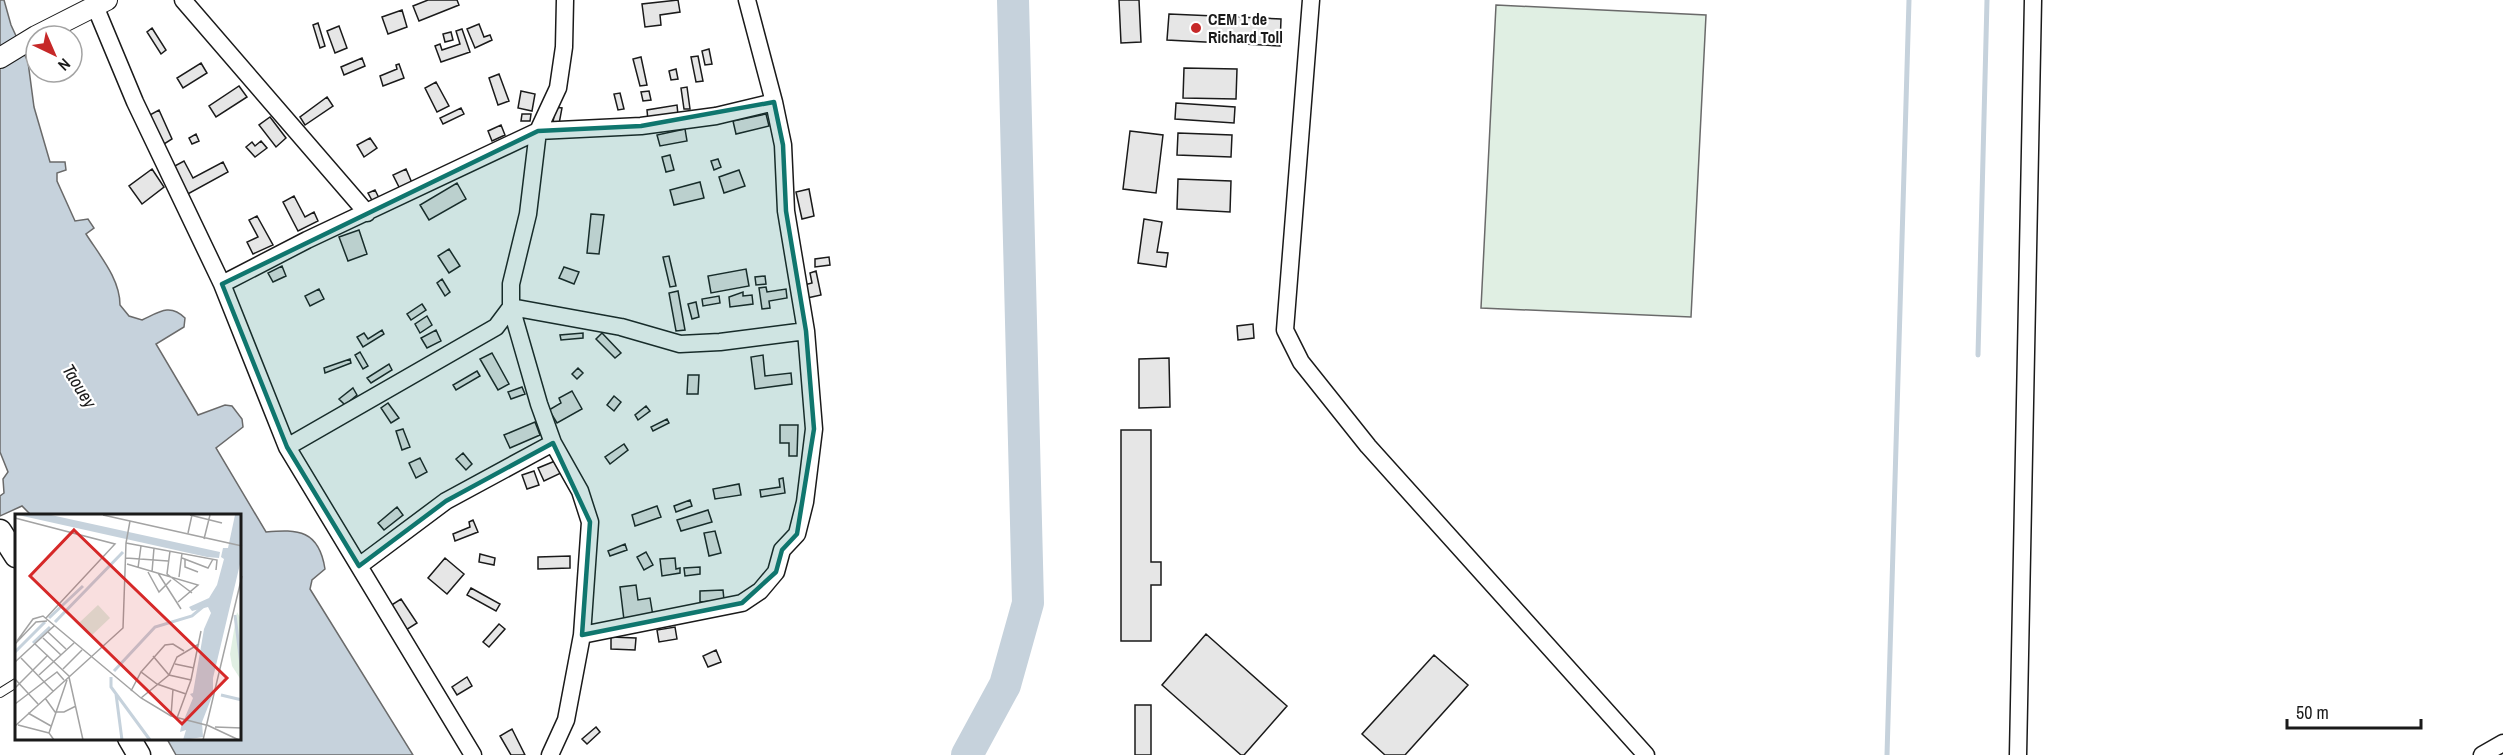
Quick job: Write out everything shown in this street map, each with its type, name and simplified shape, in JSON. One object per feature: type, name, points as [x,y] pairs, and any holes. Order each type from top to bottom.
[{"type":"main road","points":[[0,531],[15,554]]},
{"type":"main road","points":[[130,740],[139,755]]},
{"type":"street","points":[[183,0],[367,213]]},
{"type":"street","points":[[550,755],[566,720],[582,635],[590,522],[580,491],[553,443],[511,308],[511,284],[528,214],[538,130],[558,88],[564,47],[565,0]]},
{"type":"street","points":[[582,635],[742,603],[760,591],[776,572],[782,550],[797,534],[805,502],[814,429],[806,331],[786,211],[783,145],[747,0]]},
{"type":"street","points":[[1311,0],[1286,330],[1301,362],[1368,446],[1646,755]]},
{"type":"street","points":[[2018,755],[2033,0]]},
{"type":"street","points":[[59,24],[101,3],[135,102],[222,284],[287,447],[473,755]]},
{"type":"street","points":[[0,58],[24,43]]},
{"type":"street","points":[[222,284],[307,240],[538,130],[641,126],[716,116],[774,102]]},
{"type":"street","points":[[511,308],[621,327],[680,344],[720,342],[806,331]]},
{"type":"street","points":[[287,447],[496,327],[511,308]]},
{"type":"street","points":[[359,566],[446,501],[553,443]]},
{"type":"street","points":[[2482,755],[2503,743]]},
{"type":"lane","points":[[0,693],[15,684]]},
{"type":"highlighted area","points":[[774,102],[783,145],[786,211],[806,331],[814,429],[797,534],[782,550],[776,572],[742,603],[582,635],[590,522],[553,443],[446,501],[359,566],[287,447],[222,284],[538,131],[641,126]]},
{"type":"green space","points":[[1496,5],[1706,15],[1691,317],[1481,308]]},
{"type":"water","name":"Taouey","points":[[0,0],[4,0],[11,25],[24,53],[24,84],[31,84],[34,107],[50,162],[65,162],[66,170],[57,173],[57,181],[75,221],[88,219],[94,228],[86,234],[113,277],[120,305],[129,316],[142,320],[164,310],[180,313],[185,318],[184,327],[156,344],[198,415],[225,405],[232,406],[242,419],[243,427],[216,448],[266,532],[297,532],[312,539],[318,546],[325,569],[312,580],[310,589],[413,755],[176,755],[168,740],[242,740],[242,514],[30,514],[22,506],[0,516],[0,496],[4,493],[3,479],[8,472],[0,452]]},
{"type":"building","points":[[428,0],[457,0],[459,5],[419,21],[413,6]]},
{"type":"building","points":[[678,0],[680,12],[660,15],[661,25],[645,27],[642,4]]},
{"type":"building","points":[[1119,0],[1139,0],[1141,42],[1121,43]]},
{"type":"building","points":[[402,10],[407,27],[388,34],[382,17]]},
{"type":"building","points":[[1169,14],[1281,19],[1280,46],[1167,40]]},
{"type":"building","points":[[318,23],[325,46],[320,48],[313,25]]},
{"type":"building","points":[[479,24],[484,37],[490,35],[492,40],[475,48],[467,29]]},
{"type":"building","points":[[339,26],[347,48],[335,53],[327,31]]},
{"type":"building","points":[[152,28],[166,50],[161,54],[147,32]]},
{"type":"building","points":[[462,29],[470,52],[441,62],[435,46],[440,44],[442,50],[460,44],[456,31]]},
{"type":"building","points":[[451,32],[453,40],[445,42],[443,34]]},
{"type":"building","points":[[709,49],[712,64],[705,65],[702,51]]},
{"type":"building","points":[[698,56],[703,81],[696,82],[691,57]]},
{"type":"building","points":[[641,57],[647,85],[640,86],[633,59]]},
{"type":"building","points":[[362,58],[365,66],[344,75],[341,67]]},
{"type":"building","points":[[201,63],[207,73],[183,88],[177,78]]},
{"type":"building","points":[[399,64],[404,78],[383,86],[380,76],[397,69],[396,65]]},
{"type":"building","points":[[1184,68],[1237,69],[1236,99],[1183,98]]},
{"type":"building","points":[[676,69],[678,79],[671,80],[669,71]]},
{"type":"building","points":[[499,74],[509,101],[498,105],[489,78]]},
{"type":"building","points":[[436,82],[449,106],[437,112],[425,88]]},
{"type":"building","points":[[239,86],[247,97],[216,117],[209,106]]},
{"type":"building","points":[[687,87],[690,109],[684,109],[681,88]]},
{"type":"building","points":[[521,91],[535,94],[532,111],[518,108]]},
{"type":"building","points":[[649,91],[651,100],[643,101],[641,92]]},
{"type":"building","points":[[620,93],[624,109],[618,110],[614,94]]},
{"type":"building","points":[[327,97],[333,106],[305,125],[300,117]]},
{"type":"building","points":[[1176,103],[1235,107],[1234,123],[1175,119]]},
{"type":"building","points":[[677,105],[678,115],[648,121],[647,110]]},
{"type":"building","points":[[555,107],[562,108],[559,124],[553,123]]},
{"type":"building","points":[[461,108],[464,114],[443,124],[440,118]]},
{"type":"building","points":[[159,110],[172,139],[161,146],[146,117]]},
{"type":"building","points":[[522,114],[531,114],[530,121],[521,121]]},
{"type":"building","points":[[766,114],[769,126],[736,134],[733,121]]},
{"type":"building","points":[[270,117],[286,138],[276,147],[259,125]]},
{"type":"building","points":[[501,125],[505,135],[492,141],[488,131]]},
{"type":"building","points":[[685,129],[687,141],[660,146],[657,135]]},
{"type":"building","points":[[1130,131],[1163,135],[1156,193],[1123,189]]},
{"type":"building","points":[[1178,133],[1232,135],[1231,157],[1177,155]]},
{"type":"building","points":[[196,134],[199,141],[192,144],[189,138]]},
{"type":"building","points":[[370,138],[377,148],[364,157],[357,145]]},
{"type":"building","points":[[261,141],[267,148],[255,157],[246,147],[252,142],[255,146]]},
{"type":"building","points":[[670,155],[674,170],[666,172],[662,157]]},
{"type":"building","points":[[718,159],[721,167],[714,170],[711,161]]},
{"type":"building","points":[[184,161],[193,178],[223,162],[228,172],[186,195],[171,168]]},
{"type":"building","points":[[152,169],[164,187],[142,204],[129,186]]},
{"type":"building","points":[[406,169],[412,183],[400,189],[393,175]]},
{"type":"building","points":[[739,170],[745,186],[724,193],[719,177]]},
{"type":"building","points":[[1178,179],[1231,181],[1230,212],[1177,209]]},
{"type":"building","points":[[700,182],[704,198],[674,205],[670,190]]},
{"type":"building","points":[[457,183],[466,199],[429,220],[420,205]]},
{"type":"building","points":[[809,189],[814,216],[802,219],[796,192]]},
{"type":"building","points":[[375,190],[380,200],[374,204],[368,193]]},
{"type":"building","points":[[294,196],[305,217],[314,212],[318,221],[298,231],[283,202]]},
{"type":"building","points":[[591,214],[604,215],[599,254],[587,253]]},
{"type":"building","points":[[257,216],[273,245],[253,254],[247,242],[258,237],[249,220]]},
{"type":"building","points":[[1144,219],[1162,222],[1157,252],[1168,253],[1166,267],[1138,263]]},
{"type":"building","points":[[359,230],[367,254],[348,261],[339,237]]},
{"type":"building","points":[[449,249],[460,266],[449,273],[438,256]]},
{"type":"building","points":[[669,256],[676,286],[670,287],[663,257]]},
{"type":"building","points":[[829,257],[830,265],[815,267],[815,259]]},
{"type":"building","points":[[282,266],[286,276],[273,282],[268,273]]},
{"type":"building","points":[[564,267],[579,272],[574,284],[559,278]]},
{"type":"building","points":[[746,269],[749,286],[711,293],[708,276]]},
{"type":"building","points":[[816,271],[821,295],[807,298],[804,285],[812,283],[810,273]]},
{"type":"building","points":[[765,276],[766,284],[756,285],[755,277]]},
{"type":"building","points":[[442,279],[450,292],[445,296],[437,283]]},
{"type":"building","points":[[766,287],[767,292],[786,289],[787,298],[769,301],[770,308],[762,309],[759,288]]},
{"type":"building","points":[[319,289],[324,299],[310,306],[305,296]]},
{"type":"building","points":[[678,291],[685,330],[676,331],[669,293]]},
{"type":"building","points":[[743,292],[743,296],[752,295],[753,304],[730,307],[729,297]]},
{"type":"building","points":[[719,296],[720,303],[703,306],[702,299]]},
{"type":"building","points":[[696,302],[699,317],[692,319],[688,304]]},
{"type":"building","points":[[422,304],[426,310],[411,320],[407,314]]},
{"type":"building","points":[[427,316],[432,325],[420,333],[415,324]]},
{"type":"building","points":[[1253,324],[1254,338],[1238,340],[1237,326]]},
{"type":"building","points":[[382,330],[384,334],[363,347],[357,337],[364,333],[368,339]]},
{"type":"building","points":[[436,330],[441,341],[427,348],[421,338]]},
{"type":"building","points":[[583,333],[583,338],[561,340],[560,335]]},
{"type":"building","points":[[602,333],[621,353],[615,358],[596,339]]},
{"type":"building","points":[[360,352],[368,366],[363,369],[355,355]]},
{"type":"building","points":[[492,353],[509,384],[498,390],[480,359]]},
{"type":"building","points":[[763,355],[765,376],[791,373],[792,384],[755,389],[751,357]]},
{"type":"building","points":[[1169,358],[1170,407],[1139,408],[1139,359]]},
{"type":"building","points":[[350,359],[351,363],[325,373],[324,368]]},
{"type":"building","points":[[389,364],[392,370],[371,383],[367,378]]},
{"type":"building","points":[[578,368],[583,373],[577,379],[572,374]]},
{"type":"building","points":[[477,371],[480,376],[456,390],[453,385]]},
{"type":"building","points":[[688,375],[699,375],[698,394],[687,394]]},
{"type":"building","points":[[522,387],[525,394],[511,399],[508,392]]},
{"type":"building","points":[[353,388],[357,395],[345,405],[339,399]]},
{"type":"building","points":[[572,391],[582,409],[557,423],[549,410],[561,403],[559,398]]},
{"type":"building","points":[[614,396],[621,402],[614,411],[607,405]]},
{"type":"building","points":[[388,403],[399,418],[391,423],[381,408]]},
{"type":"building","points":[[646,406],[650,411],[638,420],[635,415]]},
{"type":"building","points":[[667,419],[669,423],[653,431],[651,427]]},
{"type":"building","points":[[535,422],[540,435],[510,448],[504,435]]},
{"type":"building","points":[[780,425],[798,425],[797,456],[789,456],[789,443],[780,443]]},
{"type":"building","points":[[403,429],[410,447],[402,450],[396,431]]},
{"type":"building","points":[[1121,430],[1151,430],[1151,562],[1161,562],[1161,585],[1151,585],[1151,641],[1121,641]]},
{"type":"building","points":[[624,444],[628,450],[610,464],[605,457]]},
{"type":"building","points":[[463,453],[472,464],[466,470],[456,459]]},
{"type":"building","points":[[420,458],[427,472],[416,478],[409,463]]},
{"type":"building","points":[[555,461],[561,473],[544,481],[538,468]]},
{"type":"building","points":[[534,471],[539,485],[527,489],[522,475]]},
{"type":"building","points":[[783,478],[785,493],[761,497],[760,490],[780,487],[779,479]]},
{"type":"building","points":[[739,484],[741,495],[715,499],[713,489]]},
{"type":"building","points":[[690,500],[692,506],[676,512],[674,506]]},
{"type":"building","points":[[657,506],[661,517],[635,526],[632,515]]},
{"type":"building","points":[[397,507],[403,515],[384,530],[378,523]]},
{"type":"building","points":[[708,510],[712,522],[681,531],[677,520]]},
{"type":"building","points":[[473,520],[478,532],[455,541],[453,534],[470,527],[469,522]]},
{"type":"building","points":[[715,531],[721,553],[709,556],[704,533]]},
{"type":"building","points":[[625,544],[627,550],[610,556],[608,551]]},
{"type":"building","points":[[646,552],[653,565],[644,570],[637,557]]},
{"type":"building","points":[[480,554],[495,558],[494,565],[479,562]]},
{"type":"building","points":[[570,556],[570,568],[538,569],[538,557]]},
{"type":"building","points":[[445,558],[464,574],[447,594],[428,578]]},
{"type":"building","points":[[675,558],[676,569],[680,568],[680,573],[662,576],[660,559]]},
{"type":"building","points":[[700,567],[700,574],[685,576],[684,568]]},
{"type":"building","points":[[636,585],[638,600],[650,598],[653,616],[624,620],[620,587]]},
{"type":"building","points":[[471,588],[500,604],[496,611],[467,595]]},
{"type":"building","points":[[723,590],[724,600],[700,602],[700,591]]},
{"type":"building","points":[[401,599],[417,623],[406,630],[390,606]]},
{"type":"building","points":[[499,624],[505,629],[489,647],[483,642]]},
{"type":"building","points":[[675,627],[677,639],[659,642],[657,630]]},
{"type":"building","points":[[1206,634],[1287,706],[1244,755],[1241,755],[1162,685]]},
{"type":"building","points":[[611,637],[636,638],[635,650],[611,649]]},
{"type":"building","points":[[716,650],[721,662],[708,667],[703,656]]},
{"type":"building","points":[[1434,655],[1468,685],[1405,755],[1385,755],[1362,734]]},
{"type":"building","points":[[467,677],[472,686],[457,695],[452,687]]},
{"type":"building","points":[[1135,705],[1151,705],[1151,755],[1135,755]]},
{"type":"building","points":[[596,727],[600,732],[587,744],[582,739]]},
{"type":"building","points":[[512,729],[525,755],[511,755],[500,736]]},
{"type":"waterway","points":[[967,755],[1005,685],[1028,603],[1013,0]]},
{"type":"waterway","points":[[1887,755],[1909,0]]},
{"type":"waterway","points":[[1978,355],[1987,0]]},
{"type":"place","name":"CEM 1 de Richard Toll","points":[[1196,28]]}]
